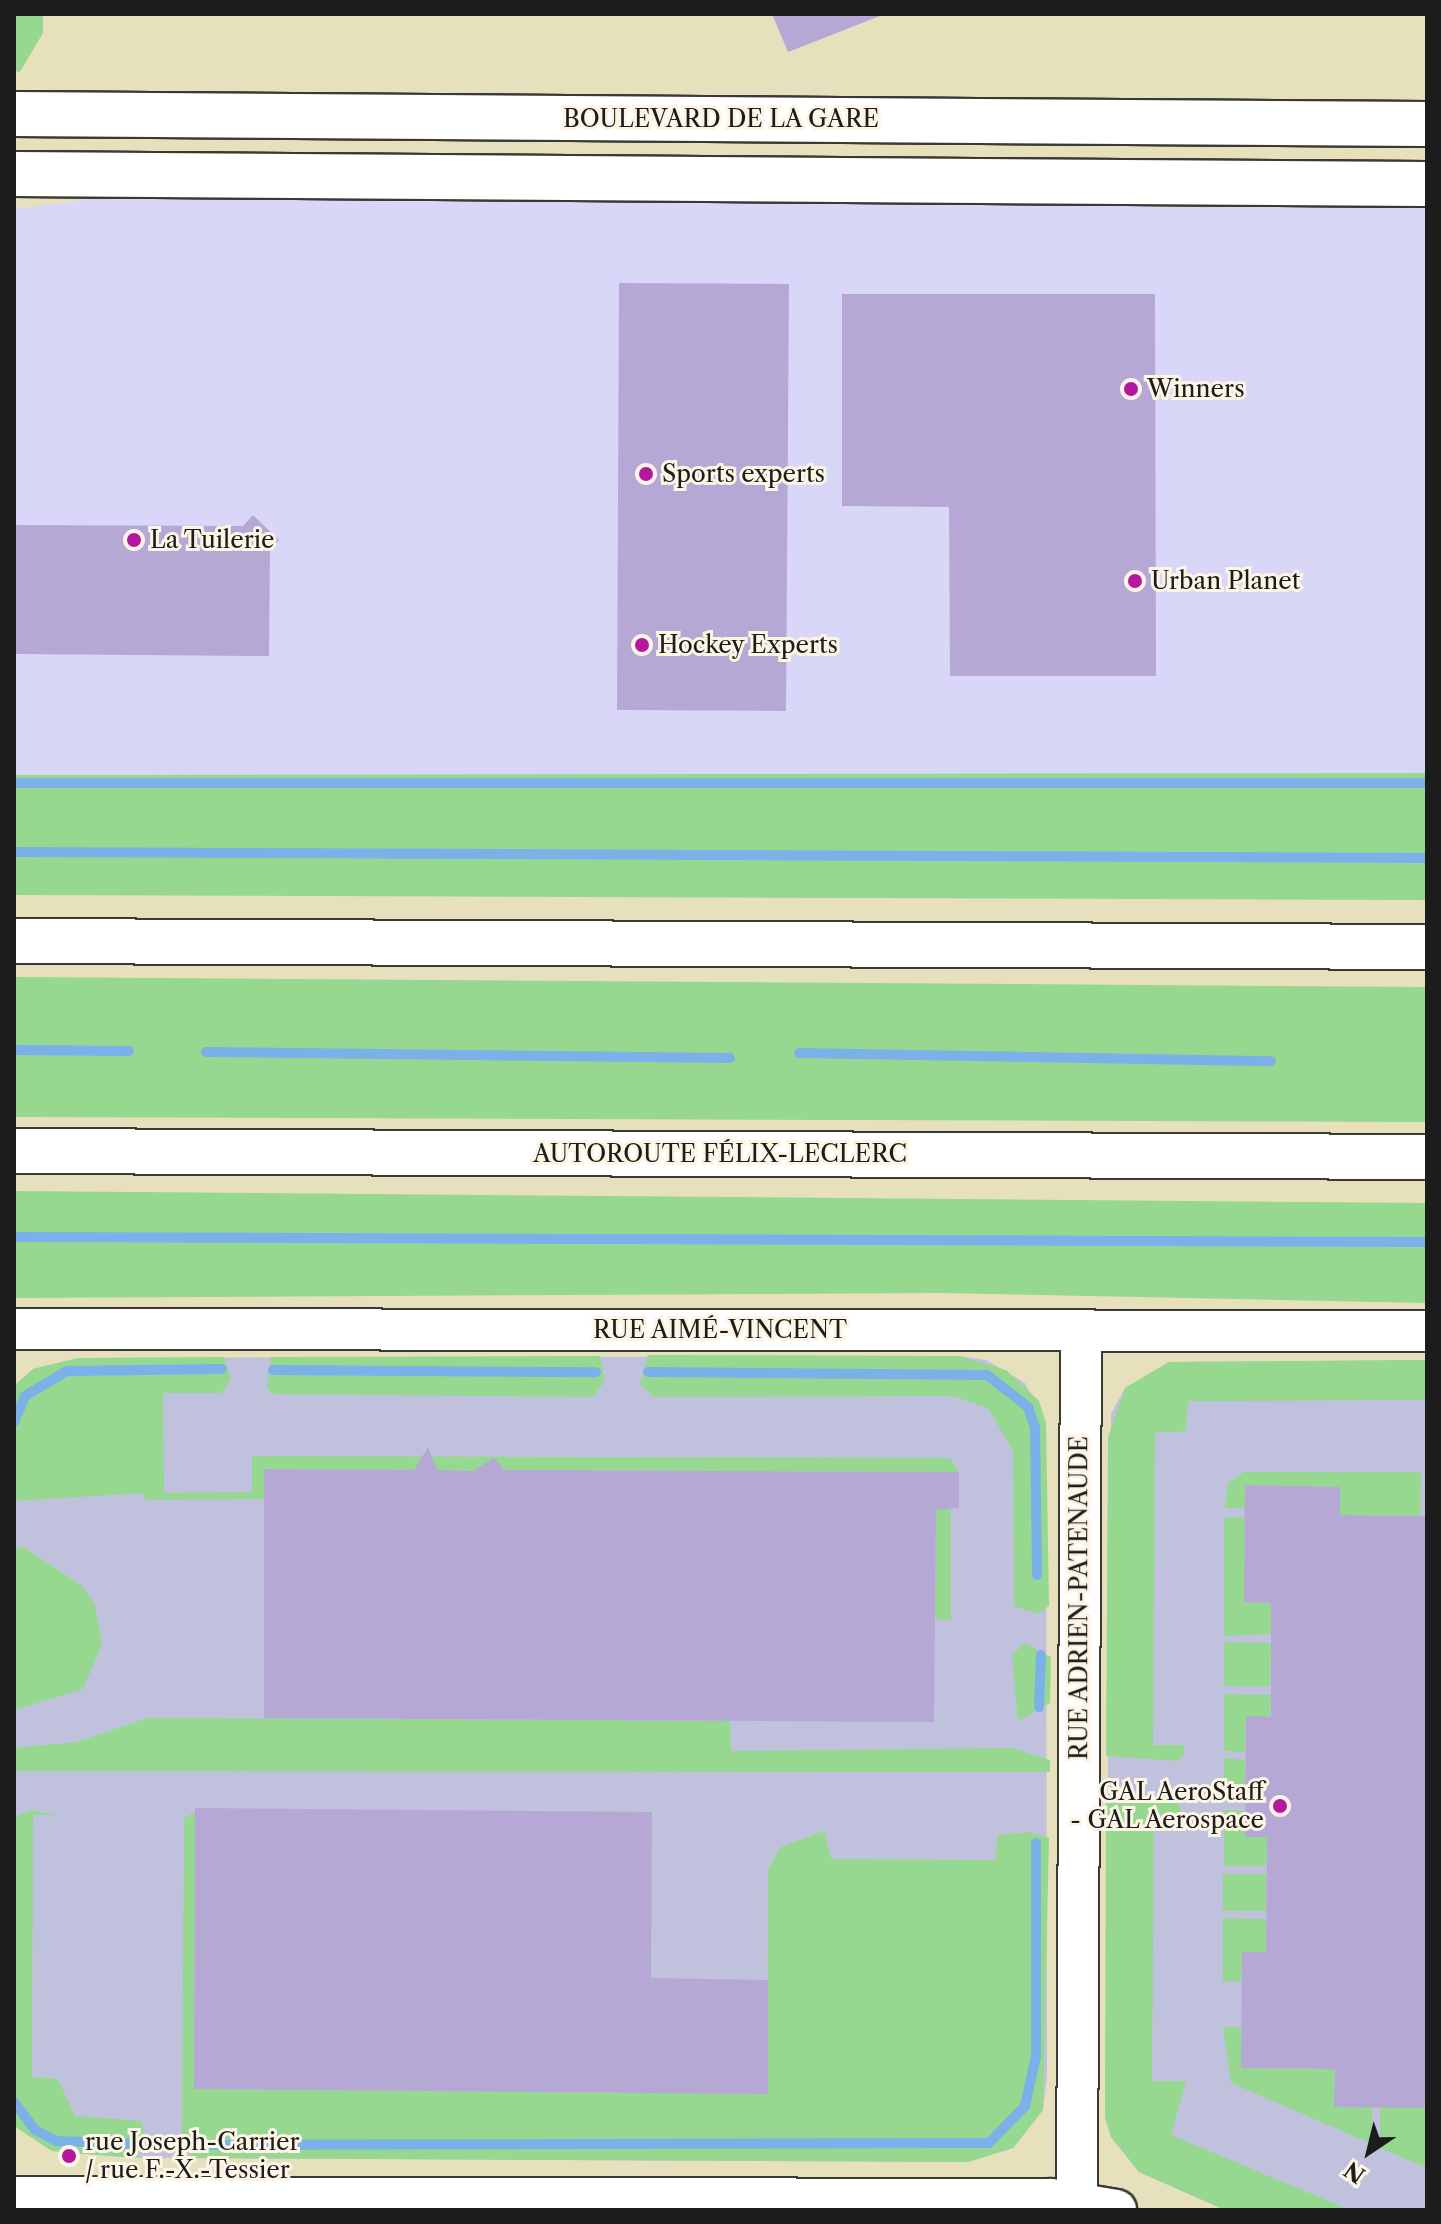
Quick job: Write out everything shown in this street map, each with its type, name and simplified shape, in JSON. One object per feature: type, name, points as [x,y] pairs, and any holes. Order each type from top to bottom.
[{"type":"main road","name":"BOULEVARD DE LA GARE","points":[[14,114],[1427,124]]},
{"type":"main road","points":[[14,174],[1427,184]]},
{"type":"main road","points":[[14,941],[1427,947]]},
{"type":"main road","name":"AUTOROUTE FÉLIX-LECLERC","points":[[14,1151],[1427,1157]]},
{"type":"street","name":"RUE AIMÉ-VINCENT","points":[[14,1329],[1427,1331]]},
{"type":"street","name":"RUE ADRIEN-PATENAUDE","points":[[1077,2201],[1081,1330]]},
{"type":"street","points":[[14,2197],[1077,2201],[1116,2210]]},
{"type":"shaded area","points":[[121,195],[1427,202],[1427,773],[14,775],[14,209]]},
{"type":"shaded area","points":[[960,1356],[986,1360],[1025,1383],[1046,1423],[1047,2077],[1043,2110],[1013,2148],[968,2162],[135,2158],[52,2151],[14,2126],[14,1386],[33,1369],[78,1358]]},
{"type":"shaded area","points":[[1427,1360],[1427,2210],[1225,2210],[1139,2172],[1111,2137],[1105,2117],[1111,1414],[1125,1388],[1169,1362]]},
{"type":"green space","points":[[14,14],[43,14],[43,33],[20,72],[14,71]]},
{"type":"green space","points":[[1427,773],[1427,900],[14,895],[14,775]]},
{"type":"green space","points":[[14,977],[1427,987],[1427,1122],[14,1117]]},
{"type":"green space","points":[[14,1191],[1427,1203],[1427,1303],[940,1293],[14,1298]]},
{"type":"green space","points":[[648,1355],[960,1356],[1006,1370],[1039,1401],[1046,1423],[1049,1606],[1037,1614],[1014,1606],[1013,1451],[988,1408],[953,1396],[654,1397],[640,1384]]},
{"type":"green space","points":[[600,1356],[605,1381],[593,1397],[271,1394],[267,1386],[271,1357]]},
{"type":"green space","points":[[224,1357],[231,1379],[221,1393],[163,1393],[164,1493],[252,1492],[252,1456],[950,1458],[959,1472],[504,1470],[489,1461],[478,1471],[437,1470],[424,1460],[414,1470],[264,1499],[146,1500],[143,1493],[14,1501],[14,1386],[33,1369],[78,1358]]},
{"type":"green space","points":[[1427,1360],[1427,1400],[1188,1401],[1186,1431],[1155,1433],[1153,1745],[1184,1745],[1184,1753],[1178,1761],[1106,1756],[1108,1437],[1125,1388],[1169,1362]]},
{"type":"green space","points":[[1244,1472],[1421,1472],[1420,1516],[1340,1515],[1339,1487],[1246,1485],[1245,1508],[1225,1508],[1228,1483]]},
{"type":"green space","points":[[936,1509],[951,1509],[951,1620],[935,1619]]},
{"type":"green space","points":[[1245,1517],[1244,1602],[1271,1603],[1271,1634],[1224,1636],[1224,1518]]},
{"type":"green space","points":[[24,1547],[81,1585],[95,1604],[102,1644],[83,1689],[14,1710],[14,1548]]},
{"type":"green space","points":[[1224,1642],[1271,1643],[1270,1686],[1224,1686]]},
{"type":"green space","points":[[1024,1643],[1051,1657],[1050,1703],[1018,1721],[1012,1655]]},
{"type":"green space","points":[[1224,1694],[1271,1695],[1270,1717],[1246,1717],[1245,1752],[1224,1751]]},
{"type":"green space","points":[[147,1718],[730,1721],[731,1751],[1012,1748],[1050,1760],[1050,1772],[14,1771],[14,1748],[77,1742]]},
{"type":"green space","points":[[1224,1758],[1245,1760],[1245,1803],[1224,1802]]},
{"type":"green space","points":[[1177,1799],[1183,1815],[1154,1814],[1152,2081],[1186,2081],[1171,2135],[1350,2210],[1225,2210],[1139,2172],[1111,2137],[1105,2117],[1106,1803]]},
{"type":"green space","points":[[31,1810],[58,1815],[33,1815],[32,2077],[58,2079],[75,2116],[141,2121],[146,2141],[135,2158],[52,2151],[14,2126],[14,1817]]},
{"type":"green space","points":[[1224,1810],[1245,1811],[1245,1837],[1267,1837],[1266,1866],[1224,1866]]},
{"type":"green space","points":[[195,1812],[194,2089],[767,2094],[768,1869],[781,1847],[824,1831],[831,1859],[995,1860],[998,1835],[1030,1832],[1049,1838],[1043,2110],[1013,2148],[968,2162],[192,2158],[182,2142],[184,1818]]},
{"type":"green space","points":[[1223,1874],[1266,1874],[1266,1911],[1223,1911]]},
{"type":"green space","points":[[1223,1918],[1266,1919],[1266,1952],[1242,1952],[1241,1982],[1223,1981]]},
{"type":"green space","points":[[1223,2027],[1241,2027],[1241,2068],[1335,2069],[1334,2107],[1372,2107],[1372,2144],[1231,2083]]},
{"type":"green space","points":[[1380,2107],[1425,2108],[1427,2168],[1380,2148]]},
{"type":"building","points":[[772,14],[879,14],[880,16],[788,52]]},
{"type":"building","points":[[619,283],[789,284],[786,711],[617,710]]},
{"type":"building","points":[[842,294],[1155,294],[1156,676],[950,676],[949,507],[842,506]]},
{"type":"building","points":[[253,515],[279,540],[270,550],[269,656],[14,654],[14,525],[243,526]]},
{"type":"building","points":[[428,1447],[437,1470],[473,1471],[494,1458],[504,1470],[959,1472],[959,1508],[936,1510],[934,1722],[264,1718],[264,1469],[414,1470]]},
{"type":"building","points":[[1245,1485],[1340,1487],[1340,1515],[1427,1516],[1427,2108],[1334,2107],[1335,2069],[1241,2068],[1242,1952],[1266,1952],[1267,1837],[1245,1837],[1246,1716],[1271,1717],[1271,1603],[1244,1602]]},
{"type":"building","points":[[195,1808],[652,1812],[651,1978],[768,1980],[768,2094],[194,2089]]},
{"type":"waterway","points":[[14,783],[1427,783]]},
{"type":"waterway","points":[[14,852],[1427,858]]},
{"type":"waterway","points":[[14,1050],[129,1051]]},
{"type":"waterway","points":[[206,1052],[730,1058]]},
{"type":"waterway","points":[[799,1053],[1271,1061]]},
{"type":"waterway","points":[[14,1237],[1427,1242]]},
{"type":"waterway","points":[[14,1422],[25,1396],[67,1371],[222,1369]]},
{"type":"waterway","points":[[273,1370],[596,1372]]},
{"type":"waterway","points":[[648,1372],[987,1375],[1028,1407],[1035,1427],[1037,1575]]},
{"type":"waterway","points":[[1039,1707],[1041,1655]]},
{"type":"waterway","points":[[194,2145],[989,2143],[1025,2106],[1036,2056],[1036,1843]]},
{"type":"waterway","points":[[14,2102],[35,2130],[57,2141],[138,2144]]},
{"type":"place","name":"Winners","points":[[1131,389]]},
{"type":"place","name":"Sports experts","points":[[646,474]]},
{"type":"place","name":"La Tuilerie","points":[[134,540]]},
{"type":"place","name":"Urban Planet","points":[[1135,581]]},
{"type":"place","name":"Hockey Experts","points":[[642,645]]},
{"type":"place","name":"GAL AeroStaff - GAL Aerospace","points":[[1280,1806]]},
{"type":"place","name":"rue Joseph-Carrier / rue F.-X.-Tessier","points":[[69,2156]]}]
